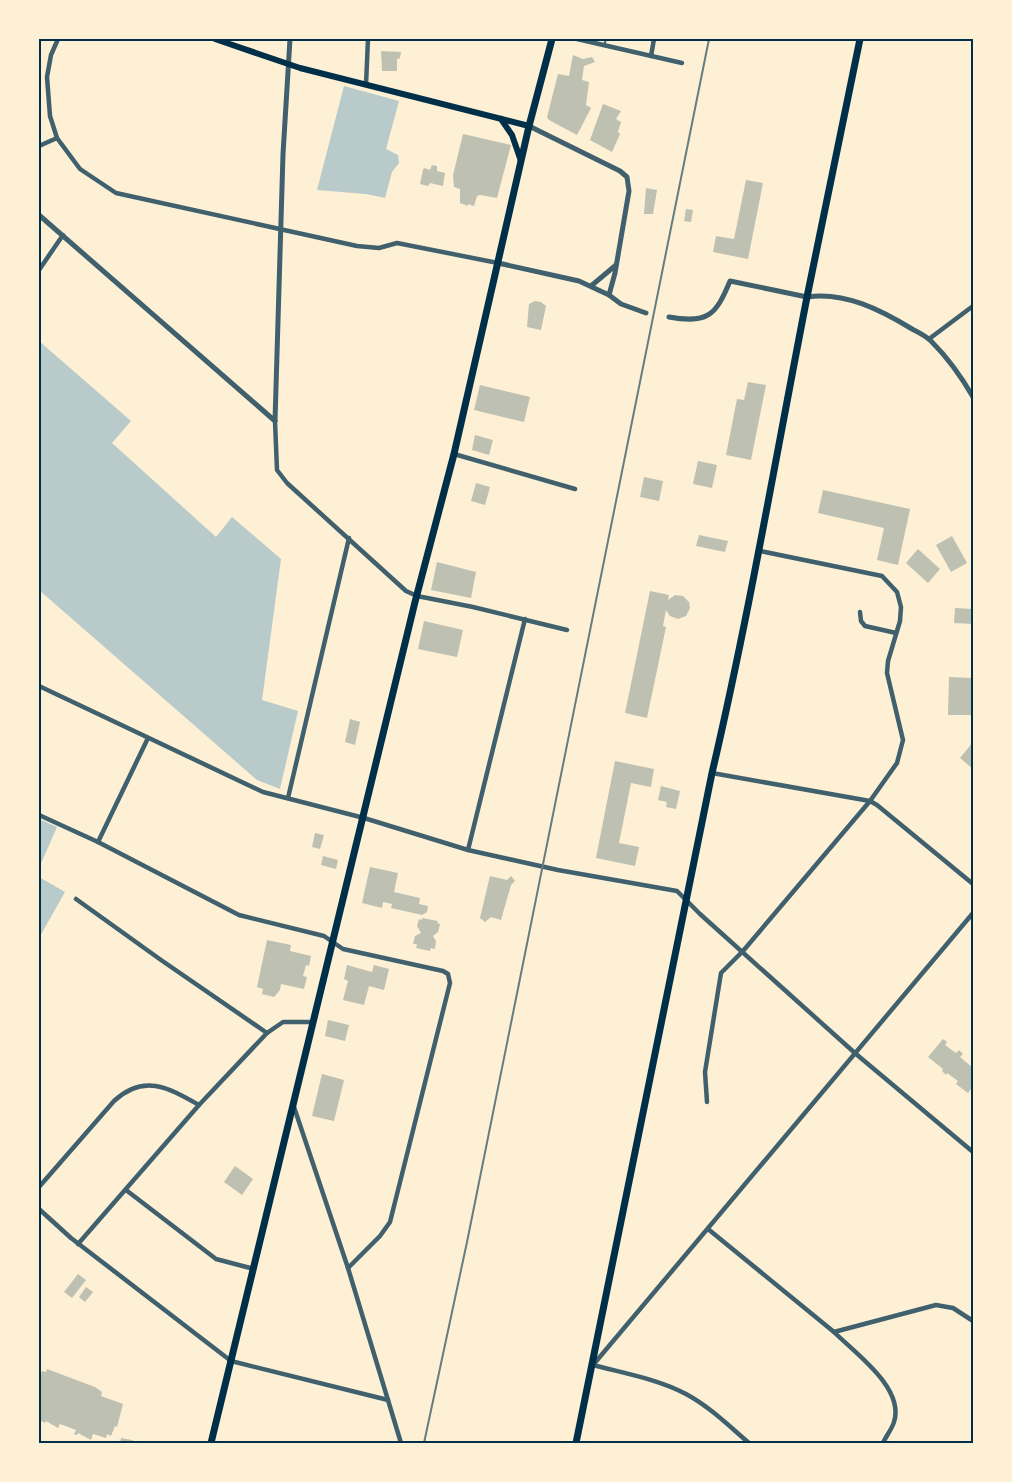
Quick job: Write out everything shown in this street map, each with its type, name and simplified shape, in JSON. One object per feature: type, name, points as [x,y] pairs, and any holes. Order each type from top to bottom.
[{"type":"main road","points":[[215,39],[289,64],[529,126]]},
{"type":"main road","points":[[211,1443],[417,596],[454,454],[529,126],[552,39]]},
{"type":"main road","points":[[576,1443],[712,773],[760,551],[807,297],[860,39]]},
{"type":"main road","points":[[501,119],[512,135],[522,162]]},
{"type":"street","points":[[58,39],[51,55],[47,77],[50,116],[57,138],[80,169],[116,193],[372,248],[398,243],[408,244],[579,281],[609,295],[621,304],[646,313]]},
{"type":"street","points":[[290,39],[283,154],[275,421],[277,470],[297,493],[406,591],[417,596],[567,630]]},
{"type":"street","points":[[366,85],[368,39]]},
{"type":"street","points":[[577,39],[682,63]]},
{"type":"street","points":[[651,56],[654,39]]},
{"type":"street","points":[[529,126],[620,171],[627,177],[629,191],[617,264],[609,295]]},
{"type":"street","points":[[39,146],[57,138]]},
{"type":"street","points":[[39,214],[275,421]]},
{"type":"street","points":[[39,270],[63,235]]},
{"type":"street","points":[[591,286],[617,264]]},
{"type":"street","points":[[669,317],[688,321],[704,317],[721,302],[730,281],[807,297],[818,295],[849,300],[874,308],[929,339],[950,362],[973,397]]},
{"type":"street","points":[[929,339],[973,306]]},
{"type":"street","points":[[454,454],[575,489]]},
{"type":"street","points":[[288,798],[349,538]]},
{"type":"street","points":[[706,1102],[705,1072],[721,973],[870,801],[897,763],[903,740],[887,673],[901,607],[897,592],[882,576],[760,551]]},
{"type":"street","points":[[860,612],[861,621],[865,626],[896,633]]},
{"type":"street","points":[[468,850],[525,619]]},
{"type":"street","points":[[39,686],[263,792],[363,818],[468,850],[558,870],[677,891],[856,1054],[973,1152]]},
{"type":"street","points":[[98,842],[148,738]]},
{"type":"street","points":[[712,773],[870,801],[973,885]]},
{"type":"street","points":[[39,815],[98,842],[239,915],[324,936],[343,949],[443,970],[449,975],[450,983],[390,1222],[377,1239],[348,1268]]},
{"type":"street","points":[[76,900],[267,1033]]},
{"type":"street","points":[[749,1443],[715,1413],[686,1394],[643,1378],[592,1365],[973,913]]},
{"type":"street","points":[[78,1244],[199,1105],[267,1033],[283,1022],[313,1022]]},
{"type":"street","points":[[39,1187],[114,1101],[125,1092],[148,1085],[160,1085],[199,1105]]},
{"type":"street","points":[[294,1107],[348,1268],[401,1443]]},
{"type":"street","points":[[126,1190],[216,1259],[254,1269]]},
{"type":"street","points":[[39,1209],[78,1244],[231,1361],[388,1400]]},
{"type":"street","points":[[708,1229],[834,1332],[884,1380],[893,1398],[895,1420],[883,1443]]},
{"type":"street","points":[[834,1332],[936,1305],[953,1308],[973,1321]]},
{"type":"lane","points":[[604,46],[606,39]]},
{"type":"shaded area","points":[[344,86],[399,101],[386,149],[398,155],[399,163],[392,172],[385,198],[317,190]]},
{"type":"shaded area","points":[[39,341],[131,421],[112,443],[216,537],[232,517],[281,559],[262,700],[298,711],[280,789],[257,780],[39,590]]},
{"type":"shaded area","points":[[39,819],[57,827],[39,868]]},
{"type":"shaded area","points":[[39,877],[65,892],[39,938]]},
{"type":"building","points":[[381,51],[401,52],[400,58],[397,59],[397,71],[382,71]]},
{"type":"building","points":[[573,55],[583,59],[592,57],[595,62],[584,66],[582,80],[589,82],[586,105],[591,108],[577,135],[547,117],[558,74],[569,76]]},
{"type":"building","points":[[603,104],[621,111],[616,119],[621,122],[618,132],[620,134],[612,152],[590,140]]},
{"type":"building","points":[[463,134],[511,145],[497,198],[477,196],[474,206],[460,203],[460,189],[454,187],[453,175]]},
{"type":"building","points":[[432,165],[437,166],[437,171],[445,173],[443,186],[430,183],[428,186],[420,184],[424,168],[430,170]]},
{"type":"building","points":[[746,180],[763,183],[748,259],[713,252],[716,236],[734,239]]},
{"type":"building","points":[[646,188],[657,190],[653,214],[644,214]]},
{"type":"building","points":[[686,209],[693,210],[691,222],[684,221]]},
{"type":"building","points":[[535,301],[546,306],[541,330],[527,327],[529,304]]},
{"type":"building","points":[[748,382],[766,385],[751,460],[726,455],[737,399],[744,400]]},
{"type":"building","points":[[480,385],[530,397],[524,422],[474,410]]},
{"type":"building","points":[[475,435],[493,440],[489,455],[472,450]]},
{"type":"building","points":[[698,461],[717,465],[712,488],[693,484]]},
{"type":"building","points":[[644,477],[663,481],[659,501],[640,497]]},
{"type":"building","points":[[476,483],[490,487],[485,505],[471,501]]},
{"type":"building","points":[[823,490],[910,509],[898,565],[877,560],[884,528],[818,513]]},
{"type":"building","points":[[699,535],[728,541],[725,552],[696,546]]},
{"type":"building","points":[[952,536],[967,563],[951,572],[936,545]]},
{"type":"building","points":[[918,549],[940,569],[928,583],[906,563]]},
{"type":"building","points":[[437,562],[476,572],[471,598],[431,590]]},
{"type":"building","points":[[650,591],[669,595],[668,600],[675,595],[683,596],[689,602],[690,608],[686,616],[678,619],[670,616],[666,610],[663,626],[666,627],[647,718],[625,713]]},
{"type":"building","points":[[955,608],[973,609],[973,624],[954,623]]},
{"type":"building","points":[[424,621],[463,630],[457,657],[418,649]]},
{"type":"building","points":[[949,677],[973,678],[973,715],[948,715]]},
{"type":"building","points":[[350,719],[360,722],[355,745],[345,742]]},
{"type":"building","points":[[973,742],[973,769],[960,758]]},
{"type":"building","points":[[615,761],[654,769],[651,787],[631,783],[619,843],[639,847],[635,866],[596,858]]},
{"type":"building","points":[[661,786],[680,791],[676,809],[666,807],[667,802],[658,800]]},
{"type":"building","points":[[315,833],[324,835],[320,849],[312,847]]},
{"type":"building","points":[[323,856],[338,860],[336,869],[321,865]]},
{"type":"building","points":[[370,867],[398,873],[394,892],[420,898],[419,904],[428,906],[427,912],[422,915],[391,908],[392,904],[383,902],[382,908],[362,903]]},
{"type":"building","points":[[490,876],[507,880],[511,876],[515,881],[511,885],[501,920],[491,917],[485,922],[480,918]]},
{"type":"building","points":[[422,918],[438,921],[437,923],[440,924],[438,932],[433,936],[436,941],[435,949],[431,948],[430,951],[416,948],[417,944],[413,944],[415,936],[421,933],[417,926],[419,919],[422,920]]},
{"type":"building","points":[[267,940],[291,945],[290,951],[311,956],[309,966],[306,965],[303,976],[307,977],[304,989],[281,984],[280,990],[274,997],[262,994],[263,989],[257,987]]},
{"type":"building","points":[[347,965],[372,972],[374,965],[389,969],[384,990],[369,986],[364,1005],[343,1000],[348,981],[344,979]]},
{"type":"building","points":[[328,1020],[349,1025],[345,1041],[325,1036]]},
{"type":"building","points":[[943,1039],[947,1042],[945,1045],[956,1053],[959,1050],[963,1054],[960,1057],[973,1068],[973,1086],[968,1093],[956,1084],[958,1081],[947,1073],[946,1075],[943,1069],[928,1057]]},
{"type":"building","points":[[322,1074],[344,1080],[334,1121],[312,1116]]},
{"type":"building","points":[[235,1166],[253,1179],[242,1195],[224,1182]]},
{"type":"building","points":[[78,1274],[86,1280],[72,1298],[64,1292]]},
{"type":"building","points":[[86,1287],[93,1292],[85,1302],[79,1297]]},
{"type":"building","points":[[47,1369],[95,1387],[102,1392],[101,1396],[123,1404],[117,1427],[115,1426],[111,1436],[107,1434],[106,1438],[93,1434],[91,1440],[78,1433],[74,1434],[76,1430],[60,1424],[58,1428],[39,1420],[39,1379],[42,1371],[46,1372]]},
{"type":"building","points":[[121,1438],[132,1440],[136,1443],[120,1443]]},
{"type":"railway","points":[[424,1443],[467,1242],[709,39]]}]
